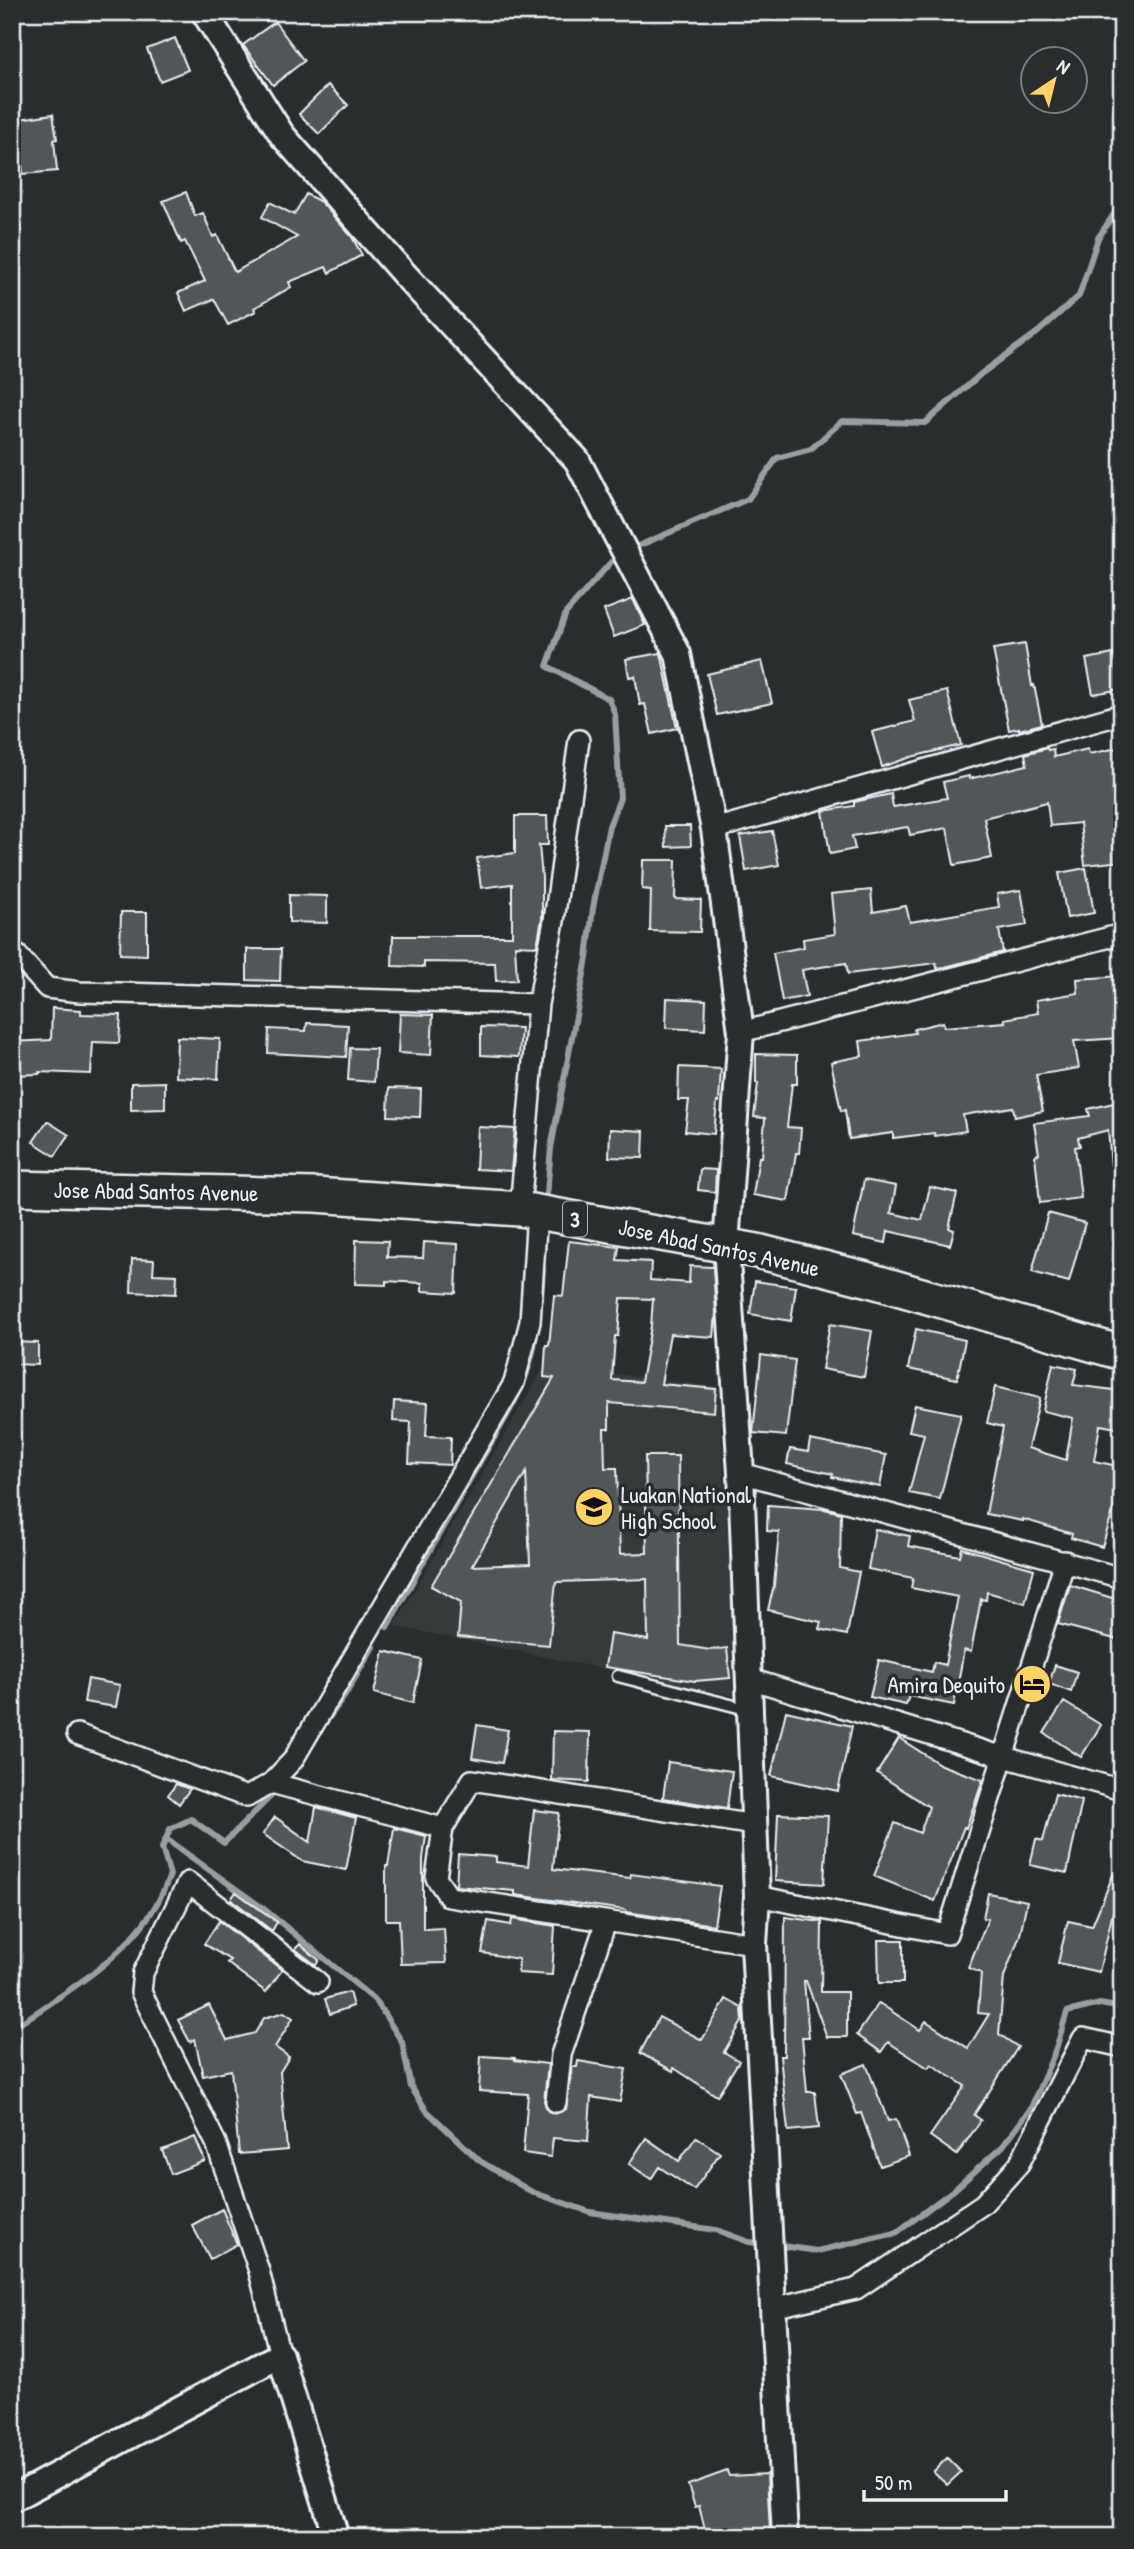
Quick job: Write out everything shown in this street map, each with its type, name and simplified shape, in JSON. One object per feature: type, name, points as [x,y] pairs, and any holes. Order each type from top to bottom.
[{"type":"highway","name":"Jose Abad Santos Avenue","points":[[12,1188],[316,1195],[529,1211],[726,1245],[866,1279],[1122,1353]]},
{"type":"street","points":[[204,12],[282,135],[405,275],[577,460],[678,654],[714,829],[741,1032],[726,1245],[741,1473],[757,1896],[754,1944],[785,2537]]},
{"type":"street","points":[[714,829],[1122,714]]},
{"type":"street","points":[[77,1734],[247,1797],[271,1783],[293,1760],[514,1383],[530,1322],[529,1211],[538,1004],[554,921],[579,740]]},
{"type":"street","points":[[741,1032],[1122,934]]},
{"type":"street","points":[[12,949],[47,988],[80,992],[538,1004]]},
{"type":"street","points":[[741,1473],[1065,1560],[1122,1578]]},
{"type":"street","points":[[757,1896],[947,1934],[1065,1560]]},
{"type":"street","points":[[750,1679],[1004,1757],[1122,1790]]},
{"type":"street","points":[[754,1825],[472,1780],[443,1828],[436,1878],[449,1897],[754,1944]]},
{"type":"street","points":[[271,1783],[443,1828]]},
{"type":"street","points":[[318,1982],[188,1882],[143,1973],[141,1992],[216,2144],[259,2271],[280,2355],[336,2537]]},
{"type":"street","points":[[556,2102],[561,2055],[606,1922]]},
{"type":"street","points":[[772,2308],[856,2289],[983,2204],[1019,2164],[1083,2038],[1122,2047]]},
{"type":"street","points":[[12,2499],[280,2355]]},
{"type":"lane","points":[[618,1676],[751,1710]]},
{"type":"shaded area","name":"Luakan National High School","points":[[545,1365],[719,1387],[736,1696],[394,1626]]},
{"type":"building","points":[[275,22],[304,61],[273,85],[243,45]]},
{"type":"building","points":[[175,38],[188,70],[160,81],[147,49]]},
{"type":"building","points":[[328,85],[348,105],[319,134],[299,114]]},
{"type":"building","points":[[53,114],[57,139],[54,140],[57,171],[23,174],[19,119]]},
{"type":"building","points":[[186,192],[195,216],[203,213],[213,237],[217,235],[235,272],[297,237],[262,217],[270,202],[294,215],[306,194],[321,202],[352,237],[362,255],[329,273],[326,267],[289,282],[291,287],[254,308],[256,311],[228,325],[214,299],[186,311],[178,293],[205,281],[185,241],[181,243],[163,201]]},
{"type":"building","points":[[633,599],[645,625],[614,637],[604,610]]},
{"type":"building","points":[[1025,644],[1042,724],[1009,730],[993,649]]},
{"type":"building","points":[[661,653],[677,728],[652,734],[645,704],[640,705],[635,676],[629,677],[626,659]]},
{"type":"building","points":[[1114,654],[1122,689],[1093,694],[1086,659]]},
{"type":"building","points":[[762,661],[772,703],[717,715],[707,674]]},
{"type":"building","points":[[947,691],[961,745],[882,767],[872,732],[915,721],[909,700]]},
{"type":"building","points":[[1122,747],[1122,772],[1114,774],[1122,830],[1122,861],[1085,865],[1080,823],[1050,826],[1047,802],[984,818],[992,858],[954,865],[947,828],[910,835],[908,827],[852,836],[855,849],[830,854],[823,811],[854,806],[854,802],[891,794],[893,807],[947,798],[943,782],[969,776],[969,779],[1027,765],[1025,754],[1047,748],[1053,749],[1054,757],[1088,749],[1089,754]]},
{"type":"building","points":[[515,816],[547,816],[548,845],[539,845],[542,919],[537,946],[515,945],[517,980],[496,981],[495,963],[424,962],[424,967],[392,966],[393,936],[512,936],[512,884],[481,888],[477,858],[515,853]]},
{"type":"building","points":[[665,826],[690,826],[691,846],[666,847]]},
{"type":"building","points":[[772,831],[779,865],[746,871],[740,836]]},
{"type":"building","points":[[643,860],[676,860],[675,899],[701,900],[700,932],[650,931],[651,890],[642,889]]},
{"type":"building","points":[[1086,868],[1094,913],[1067,918],[1059,873]]},
{"type":"building","points":[[871,890],[873,912],[906,906],[910,922],[999,907],[997,894],[1021,890],[1027,925],[999,930],[1003,952],[945,967],[937,968],[936,963],[848,974],[846,963],[802,970],[807,996],[782,1001],[773,953],[804,947],[803,939],[835,934],[831,894]]},
{"type":"building","points":[[289,895],[327,896],[327,923],[289,922]]},
{"type":"building","points":[[121,912],[147,912],[147,955],[120,954]]},
{"type":"building","points":[[247,949],[281,949],[280,981],[247,980]]},
{"type":"building","points":[[1122,976],[1122,1038],[1074,1041],[1079,1068],[1036,1075],[1043,1111],[1015,1117],[1013,1107],[963,1115],[966,1131],[935,1136],[934,1133],[893,1138],[893,1133],[849,1139],[845,1110],[841,1111],[831,1062],[862,1056],[860,1041],[915,1033],[914,1029],[943,1022],[944,1027],[1005,1022],[1004,1019],[1038,1013],[1036,1000],[1078,993],[1077,979]]},
{"type":"building","points":[[667,998],[706,1000],[705,1030],[666,1028]]},
{"type":"building","points":[[52,1008],[81,1010],[81,1014],[121,1015],[119,1043],[93,1042],[91,1074],[39,1072],[12,1075],[12,1042],[51,1040]]},
{"type":"building","points":[[400,1014],[433,1015],[431,1055],[398,1053]]},
{"type":"building","points":[[307,1023],[348,1025],[346,1057],[268,1053],[269,1029],[306,1031]]},
{"type":"building","points":[[481,1027],[521,1028],[519,1057],[481,1055]]},
{"type":"building","points":[[177,1037],[220,1039],[218,1079],[176,1077]]},
{"type":"building","points":[[350,1048],[376,1049],[374,1082],[348,1080]]},
{"type":"building","points":[[756,1054],[797,1055],[797,1084],[792,1084],[787,1127],[801,1128],[799,1153],[796,1153],[788,1201],[753,1195],[759,1157],[762,1157],[765,1118],[754,1117],[758,1083]]},
{"type":"building","points":[[679,1067],[721,1069],[714,1134],[685,1131],[689,1100],[678,1100]]},
{"type":"building","points":[[165,1082],[165,1109],[131,1110],[131,1083]]},
{"type":"building","points":[[389,1088],[421,1089],[420,1117],[388,1116]]},
{"type":"building","points":[[1122,1101],[1122,1165],[1111,1165],[1108,1130],[1078,1138],[1080,1146],[1075,1147],[1081,1198],[1040,1203],[1035,1155],[1039,1154],[1034,1123],[1090,1116],[1088,1109]]},
{"type":"building","points":[[47,1121],[69,1135],[55,1156],[33,1142]]},
{"type":"building","points":[[478,1127],[515,1129],[511,1171],[476,1169]]},
{"type":"building","points":[[610,1129],[644,1131],[643,1158],[609,1157]]},
{"type":"building","points":[[700,1169],[716,1170],[715,1192],[698,1190]]},
{"type":"building","points":[[864,1180],[896,1186],[891,1213],[922,1220],[930,1187],[957,1193],[949,1228],[954,1230],[950,1245],[888,1231],[886,1243],[853,1236]]},
{"type":"building","points":[[1048,1213],[1085,1223],[1069,1282],[1032,1272]]},
{"type":"building","points":[[356,1240],[388,1241],[387,1257],[423,1258],[424,1242],[458,1244],[456,1293],[422,1291],[422,1283],[386,1281],[386,1285],[355,1284]]},
{"type":"building","points":[[569,1241],[619,1247],[617,1260],[651,1262],[650,1280],[689,1283],[690,1266],[713,1267],[716,1313],[714,1337],[670,1334],[661,1384],[716,1389],[714,1412],[609,1403],[609,1429],[604,1429],[605,1468],[617,1468],[620,1554],[647,1553],[645,1456],[678,1456],[680,1645],[710,1650],[727,1648],[730,1678],[695,1681],[605,1667],[610,1634],[648,1640],[647,1579],[556,1582],[549,1645],[458,1637],[461,1602],[431,1586],[554,1378],[544,1377],[546,1345],[549,1345],[554,1295],[563,1296]],"holes":[[[621,1298],[653,1299],[641,1382],[612,1380]],[[526,1472],[530,1564],[472,1566]]]},
{"type":"building","points":[[132,1259],[154,1260],[153,1274],[177,1275],[176,1294],[131,1292]]},
{"type":"building","points":[[755,1281],[796,1287],[791,1321],[750,1314]]},
{"type":"building","points":[[830,1324],[872,1331],[864,1377],[822,1369]]},
{"type":"building","points":[[916,1329],[965,1340],[957,1379],[908,1369]]},
{"type":"building","points":[[15,1342],[38,1343],[38,1365],[15,1364]]},
{"type":"building","points":[[761,1355],[795,1360],[786,1436],[753,1433]]},
{"type":"building","points":[[1053,1364],[1077,1369],[1073,1385],[1122,1391],[1122,1429],[1100,1425],[1094,1461],[1122,1467],[1122,1496],[1118,1495],[1102,1547],[1071,1538],[1072,1534],[1023,1519],[986,1514],[1003,1427],[987,1423],[995,1387],[1040,1398],[1028,1448],[1066,1460],[1073,1418],[1043,1411]]},
{"type":"building","points":[[394,1401],[428,1403],[426,1436],[451,1437],[450,1465],[409,1463],[411,1422],[393,1421]]},
{"type":"building","points":[[915,1405],[961,1414],[940,1499],[909,1493],[924,1434],[909,1431]]},
{"type":"building","points":[[810,1440],[886,1455],[880,1487],[787,1464],[790,1449],[808,1452]]},
{"type":"building","points":[[768,1505],[824,1509],[841,1513],[840,1568],[859,1572],[847,1635],[819,1629],[821,1622],[768,1610],[774,1585],[779,1532],[767,1531]]},
{"type":"building","points":[[875,1529],[910,1536],[908,1546],[960,1556],[962,1548],[1034,1569],[1025,1603],[987,1592],[986,1600],[981,1599],[971,1652],[964,1650],[954,1705],[909,1696],[906,1705],[870,1697],[879,1660],[932,1672],[934,1662],[945,1665],[958,1597],[911,1588],[913,1578],[868,1569]]},
{"type":"building","points":[[1070,1585],[1122,1601],[1122,1641],[1058,1624]]},
{"type":"building","points":[[384,1651],[422,1660],[413,1703],[374,1693]]},
{"type":"building","points":[[1055,1665],[1077,1672],[1071,1692],[1049,1684]]},
{"type":"building","points":[[88,1679],[120,1685],[116,1707],[84,1702]]},
{"type":"building","points":[[1064,1702],[1101,1725],[1081,1757],[1044,1733]]},
{"type":"building","points":[[786,1711],[852,1726],[838,1791],[771,1776]]},
{"type":"building","points":[[477,1725],[508,1730],[502,1763],[472,1758]]},
{"type":"building","points":[[553,1731],[590,1732],[589,1782],[552,1780]]},
{"type":"building","points":[[899,1738],[941,1765],[983,1780],[935,1901],[874,1876],[895,1823],[920,1833],[929,1807],[877,1773]]},
{"type":"building","points":[[668,1762],[732,1771],[727,1808],[663,1798]]},
{"type":"building","points":[[176,1784],[190,1789],[179,1804],[168,1795]]},
{"type":"building","points":[[1055,1794],[1082,1801],[1067,1873],[1030,1865],[1036,1839],[1043,1841]]},
{"type":"building","points":[[316,1807],[356,1818],[346,1870],[302,1861],[263,1834],[275,1817],[310,1842]]},
{"type":"building","points":[[534,1810],[559,1813],[553,1869],[630,1878],[631,1874],[720,1886],[714,1925],[515,1895],[515,1891],[456,1886],[458,1854],[496,1857],[496,1862],[528,1866]]},
{"type":"building","points":[[778,1814],[828,1816],[824,1884],[775,1881]]},
{"type":"building","points":[[394,1828],[426,1836],[423,1859],[423,1929],[444,1928],[446,1963],[401,1964],[399,1920],[386,1920],[386,1866]]},
{"type":"building","points":[[1113,1875],[1121,1878],[1122,1915],[1113,1912],[1099,1972],[1058,1963],[1068,1921],[1092,1926]]},
{"type":"building","points":[[236,1892],[277,1922],[272,1931],[231,1899]]},
{"type":"building","points":[[988,1893],[1027,1901],[1020,1935],[1004,1977],[999,2034],[1018,2047],[974,2115],[981,2120],[957,2155],[930,2136],[965,2086],[931,2064],[928,2068],[888,2042],[881,2052],[857,2035],[879,2003],[920,2030],[926,2021],[968,2048],[989,2014],[978,2013],[981,1973],[968,1968],[988,1919],[983,1918]]},
{"type":"building","points":[[785,1917],[822,1922],[821,1992],[847,1992],[847,2037],[827,2037],[804,1981],[809,2037],[802,2037],[807,2092],[815,2092],[819,2128],[788,2131],[780,2056],[784,2056]]},
{"type":"building","points":[[512,1919],[555,1926],[552,1975],[518,1973],[519,1959],[482,1953],[488,1921],[511,1925]]},
{"type":"building","points":[[219,1921],[282,1970],[266,1992],[227,1963],[230,1960],[204,1944]]},
{"type":"building","points":[[878,1940],[903,1940],[903,1983],[879,1983]]},
{"type":"building","points":[[300,1944],[319,1960],[316,1965],[295,1949]]},
{"type":"building","points":[[349,1992],[353,2006],[330,2014],[325,1999]]},
{"type":"building","points":[[726,1999],[742,2008],[743,2020],[724,2052],[739,2061],[717,2096],[674,2068],[673,2071],[640,2053],[659,2017],[702,2040]]},
{"type":"building","points":[[209,2005],[227,2040],[255,2033],[264,2018],[284,2012],[293,2018],[275,2047],[289,2057],[280,2072],[287,2150],[239,2154],[231,2070],[203,2076],[195,2039],[190,2042],[178,2020]]},
{"type":"building","points":[[481,2056],[548,2064],[544,2101],[548,2111],[555,2114],[566,2109],[572,2067],[577,2067],[578,2061],[626,2069],[620,2102],[591,2097],[588,2141],[553,2138],[551,2157],[523,2153],[528,2094],[479,2091]]},
{"type":"building","points":[[866,2064],[888,2121],[896,2119],[909,2156],[880,2166],[861,2113],[857,2114],[841,2074]]},
{"type":"building","points":[[195,2137],[205,2161],[171,2174],[162,2150]]},
{"type":"building","points":[[696,2137],[720,2153],[694,2190],[659,2167],[651,2179],[629,2164],[646,2138],[679,2161]]},
{"type":"building","points":[[222,2209],[237,2244],[210,2259],[192,2225]]},
{"type":"building","points":[[947,2458],[961,2472],[947,2485],[933,2472]]},
{"type":"building","points":[[727,2471],[729,2476],[767,2474],[770,2530],[742,2531],[744,2537],[707,2537],[699,2506],[695,2507],[688,2485]]},
{"type":"waterway","points":[[631,549],[748,499],[777,458],[811,449],[842,421],[925,423],[982,373],[1038,332],[1079,296],[1098,238],[1122,202]]},
{"type":"waterway","points":[[547,1193],[551,1148],[587,958],[593,908],[609,826],[620,798],[615,714],[609,699],[547,666],[566,613],[611,562]]},
{"type":"waterway","points":[[541,1297],[543,1269]]},
{"type":"waterway","points":[[387,1627],[513,1404],[527,1372],[536,1335]]},
{"type":"waterway","points":[[325,1723],[344,1697],[373,1647]]},
{"type":"waterway","points":[[12,2029],[92,1974],[143,1925],[160,1898],[170,1875],[162,1848],[170,1829],[191,1819],[224,1843],[272,1795]]},
{"type":"waterway","points":[[166,1839],[264,1909],[376,2001],[402,2042],[411,2087],[427,2111],[480,2161],[532,2192],[590,2212],[716,2230],[749,2242],[764,2244]]},
{"type":"waterway","points":[[775,2245],[817,2251],[896,2233],[955,2189],[1003,2146],[1031,2108],[1056,2049],[1067,2012],[1100,2004],[1122,2008]]},
{"type":"place","name":"Luakan National High School","points":[[594,1507]]},
{"type":"place","name":"Amira Dequito","points":[[1032,1684]]}]
